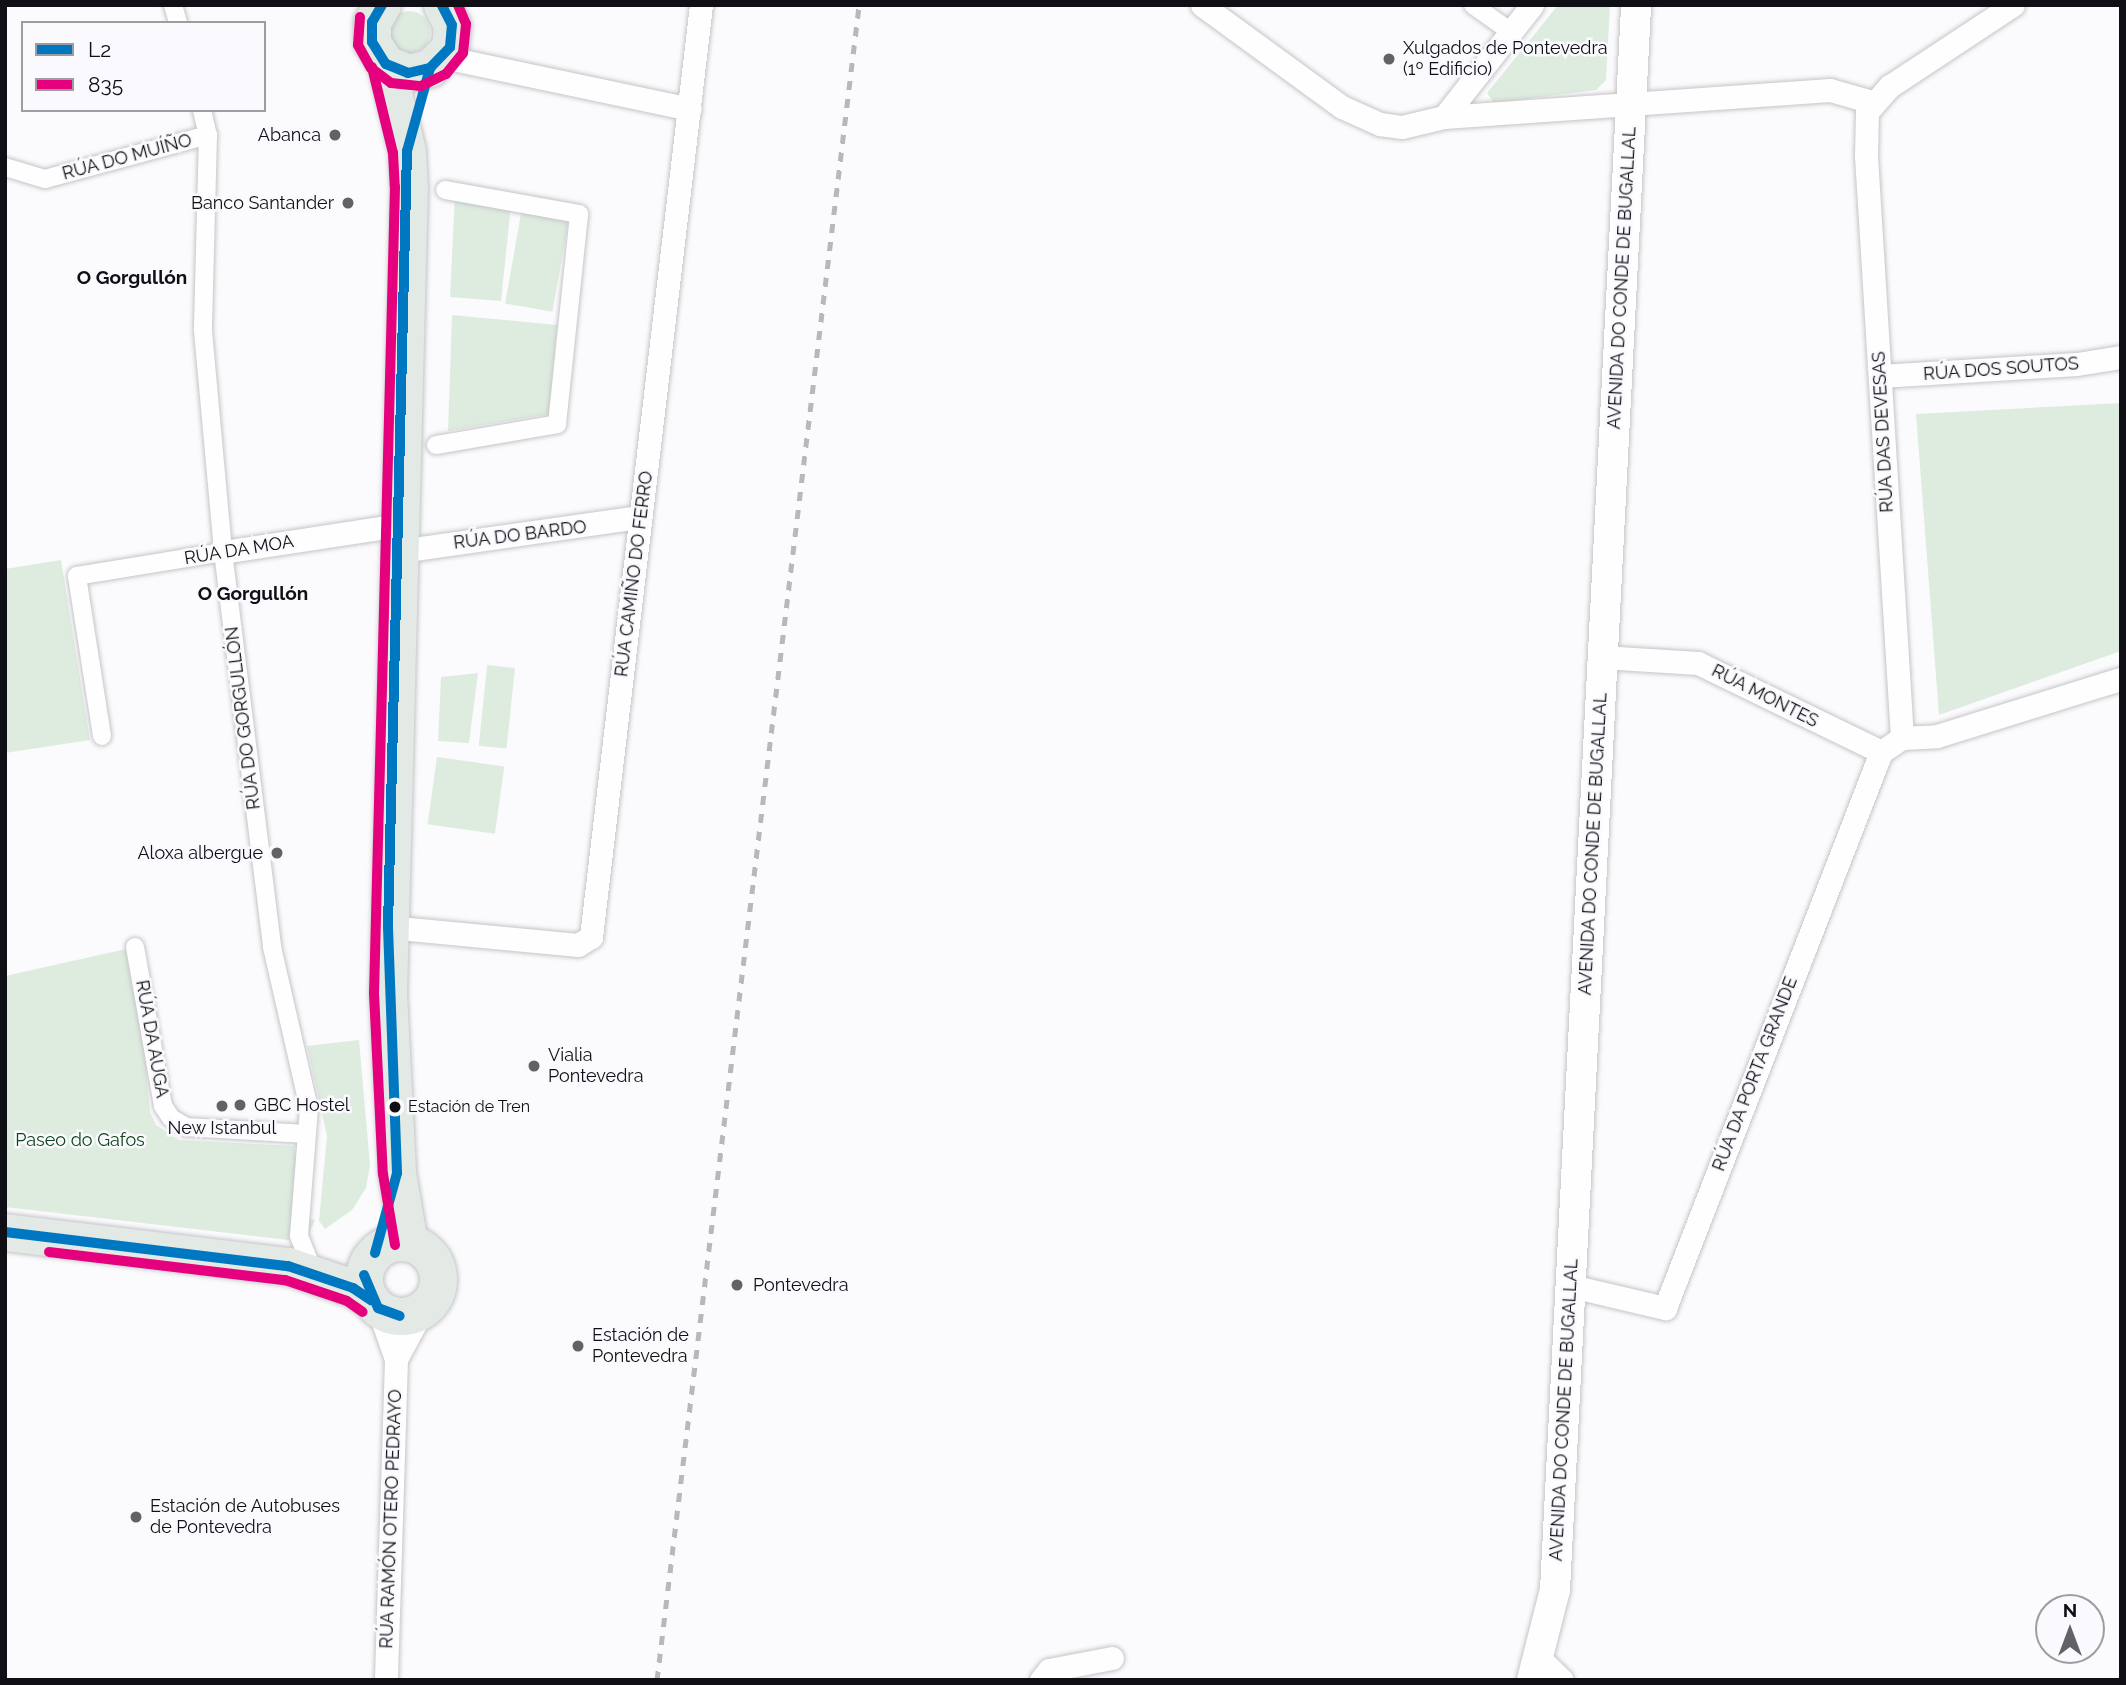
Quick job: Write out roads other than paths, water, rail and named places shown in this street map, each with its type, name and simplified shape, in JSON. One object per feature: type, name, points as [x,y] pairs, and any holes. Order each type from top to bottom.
[{"type":"main road","points":[[374,1304],[365,1275],[385,1251],[397,1173],[388,927],[400,538],[407,150],[386,64],[376,51],[371,33],[382,5]]},
{"type":"main road","points":[[386,64],[408,73],[447,32]]},
{"type":"main road","points":[[407,150],[447,32]]},
{"type":"main road","points":[[5,1232],[304,1268],[353,1288],[374,1304],[400,1316],[422,1310],[436,1292],[438,1272],[430,1256],[385,1251],[304,1268]]},
{"type":"street","name":"RÚA CAMIÑO DO FERRO","points":[[388,927],[578,945],[591,937],[701,5]]},
{"type":"street","points":[[1202,5],[1359,117],[1402,127],[1444,117],[1830,90],[1872,102],[2013,5]]},
{"type":"street","points":[[1473,5],[1511,32]]},
{"type":"street","points":[[1444,117],[1532,5]]},
{"type":"street","name":"AVENIDA DO CONDE DE BUGALLAL","points":[[1536,1669],[1555,1590],[1636,5]]},
{"type":"street","points":[[447,32],[690,109]]},
{"type":"street","name":"RÚA DAS DEVESAS","points":[[1872,102],[1865,123],[1866,156],[1902,738]]},
{"type":"street","name":"RÚA DO GORGULLÓN","points":[[202,112],[208,135],[203,331],[223,552],[272,947],[309,1108],[299,1236],[304,1268]]},
{"type":"street","name":"RÚA DO MUÍÑO","points":[[5,167],[45,178],[208,135]]},
{"type":"street","points":[[436,445],[557,424],[579,214],[444,190]]},
{"type":"street","name":"RÚA DOS SOUTOS","points":[[1880,376],[2077,364],[2121,357]]},
{"type":"street","name":"RÚA DO BARDO","points":[[400,538],[640,517]]},
{"type":"street","name":"RÚA DA MOA","points":[[102,736],[77,576],[223,552],[400,538]]},
{"type":"street","name":"RÚA MONTES","points":[[1602,657],[1698,663],[1881,751]]},
{"type":"street","points":[[1881,751],[1902,738],[1937,736],[2120,679]]},
{"type":"street","name":"RÚA DA PORTA GRANDE","points":[[1571,1286],[1665,1308],[1881,751]]},
{"type":"street","name":"RÚA DA AUGA","points":[[135,947],[163,1106],[172,1118],[186,1127],[306,1134]]},
{"type":"street","name":"RÚA RAMÓN OTERO PEDRAYO","points":[[374,1304],[396,1359],[386,1680]]},
{"type":"street","name":"RÚA RAMÓN OTERO PEDRAYO","points":[[396,1359],[422,1310]]},
{"type":"street","points":[[1041,1680],[1049,1670],[1112,1658]]},
{"type":"street","points":[[1536,1669],[1562,1680]]},
{"type":"railway","points":[[657,1680],[859,5]]},
{"type":"place","name":"Xulgados de Pontevedra (1º Edificio)","points":[[1389,59]]},
{"type":"place","name":"Abanca","points":[[335,135]]},
{"type":"place","name":"Banco Santander","points":[[348,203]]},
{"type":"place","name":"Aloxa albergue","points":[[277,853]]},
{"type":"place","name":"Vialia Pontevedra","points":[[534,1066]]},
{"type":"place","name":"GBC Hostel","points":[[240,1105]]},
{"type":"place","name":"New Istanbul","points":[[222,1106]]},
{"type":"place","name":"Estación de Tren","points":[[395,1107]]},
{"type":"place","name":"Pontevedra","points":[[737,1285]]},
{"type":"place","name":"Estación de Pontevedra","points":[[578,1346]]},
{"type":"place","name":"Estación de Autobuses de Pontevedra","points":[[136,1517]]},
{"type":"district","name":"O Gorgullón","points":[[132,278]]},
{"type":"district","name":"O Gorgullón","points":[[253,594]]},
{"type":"park label","name":"Paseo do Gafos","points":[[80,1140]]}]
